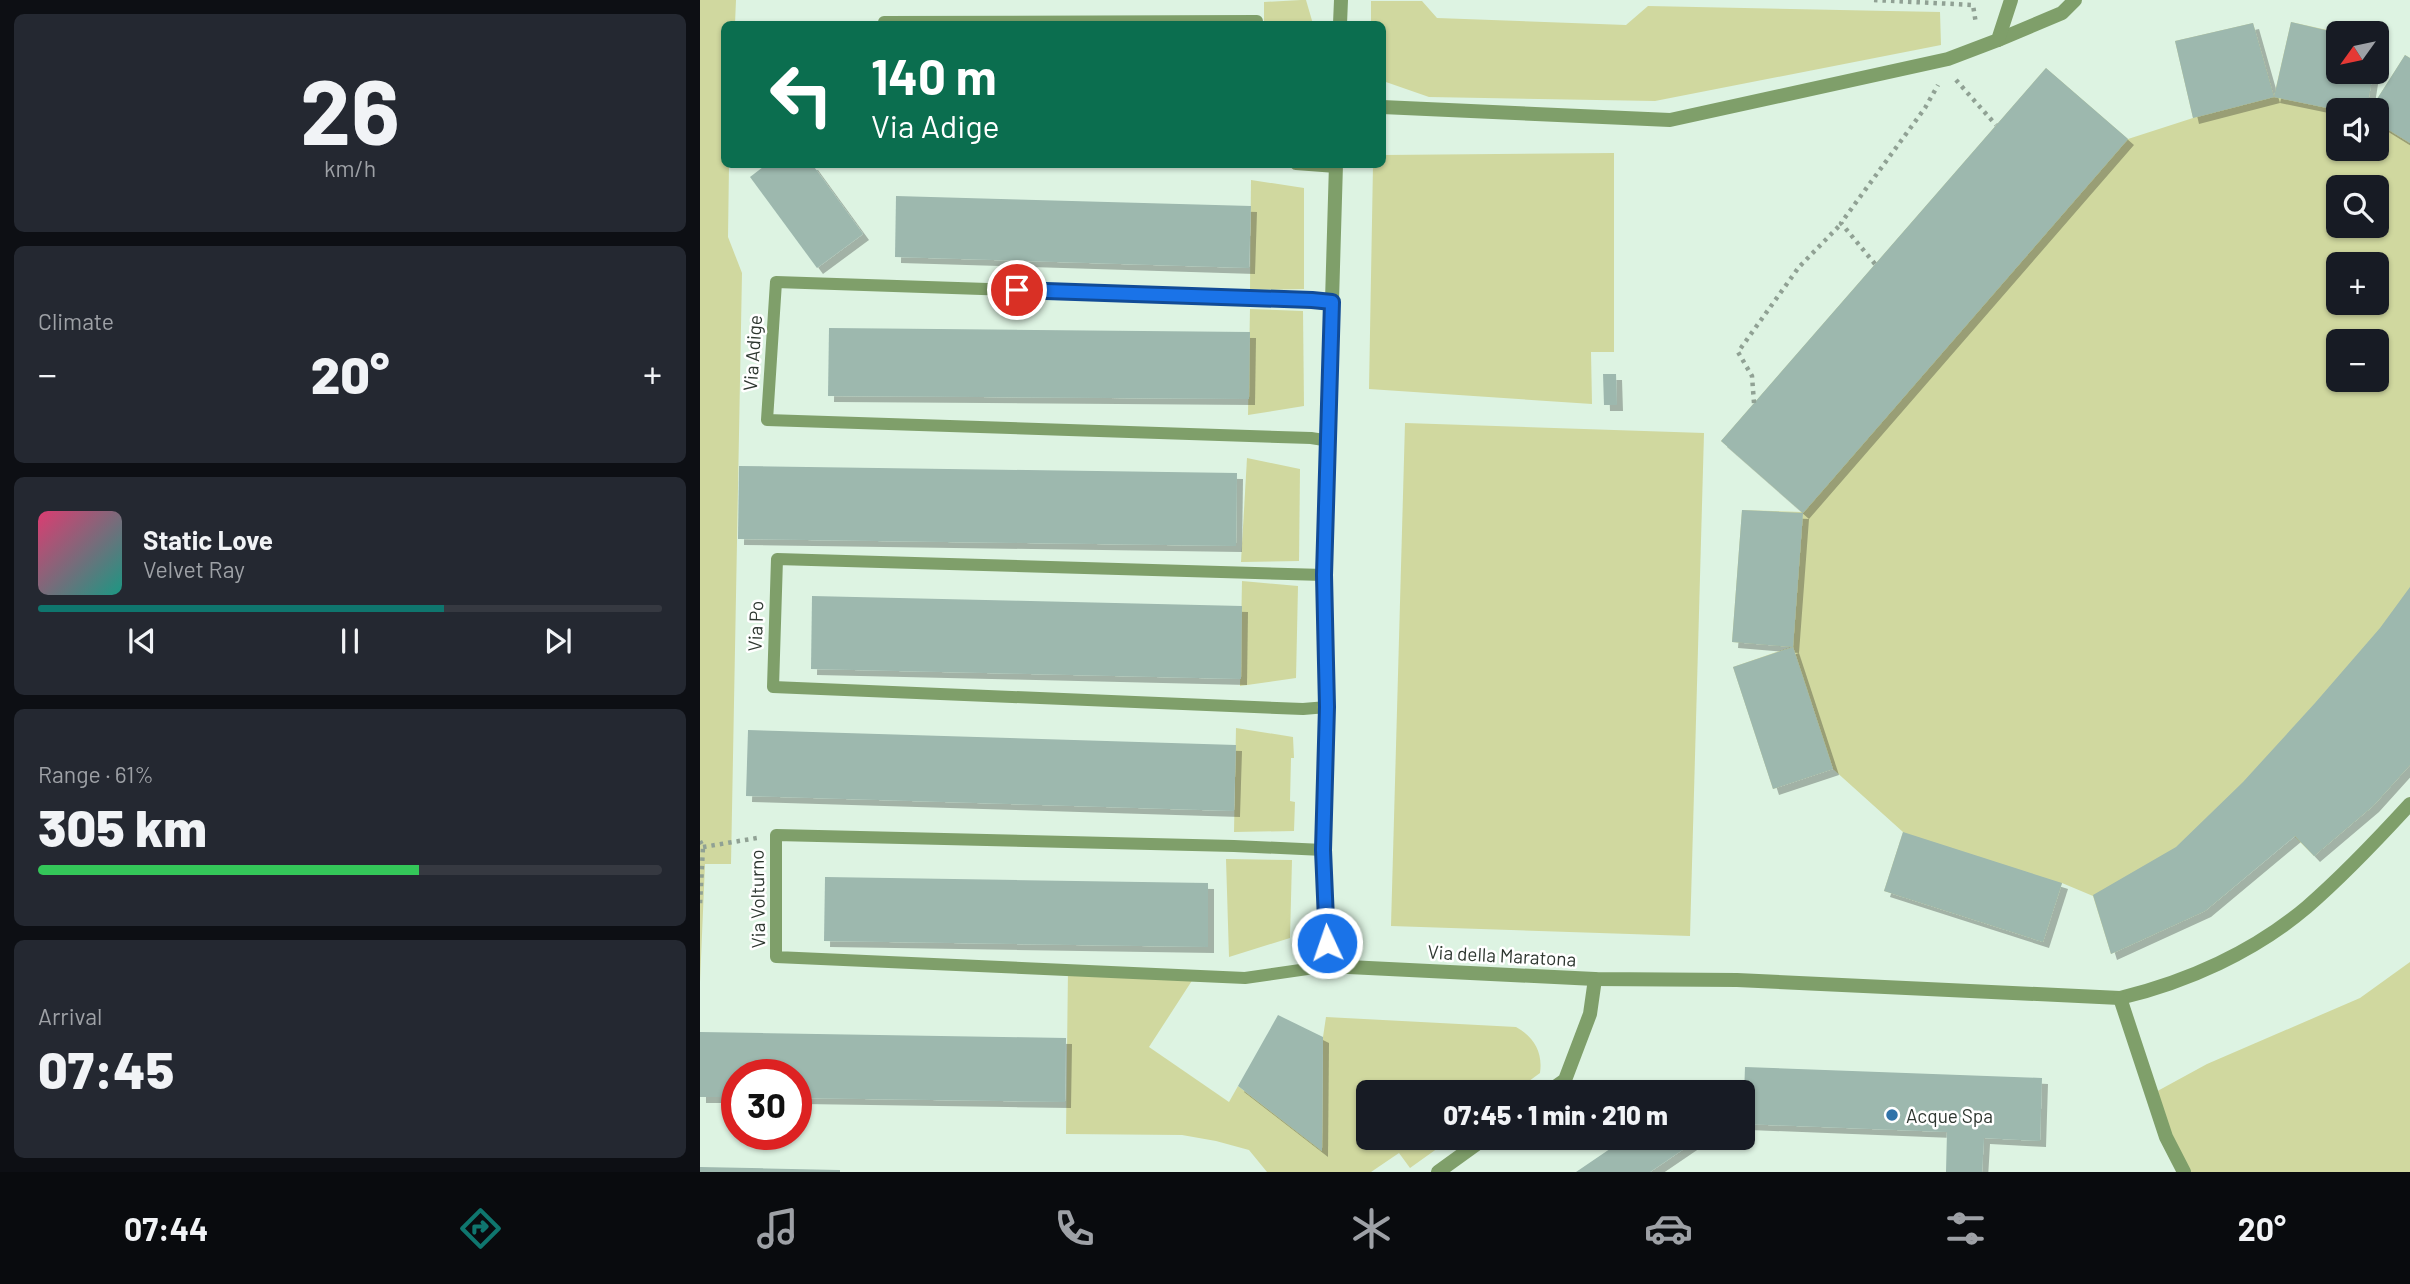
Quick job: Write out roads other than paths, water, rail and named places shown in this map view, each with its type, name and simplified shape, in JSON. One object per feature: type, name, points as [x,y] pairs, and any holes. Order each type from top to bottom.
[{"type":"street","points":[[1340,21],[1341,0]]},
{"type":"street","points":[[1998,40],[2011,0]]},
{"type":"street","points":[[1386,107],[1670,120],[1948,60],[2062,13],[2075,0]]},
{"type":"street","points":[[1328,966],[1323,850],[1327,707],[1324,575],[1336,168]]},
{"type":"street","name":"Via della Maratona","points":[[1328,966],[1595,979],[1738,981],[2120,998],[2161,988],[2209,968],[2265,936],[2306,908],[2377,840],[2410,804]]},
{"type":"street","points":[[1565,1080],[1590,1014],[1595,979]]},
{"type":"street","points":[[2120,998],[2166,1137],[2184,1172]]},
{"type":"street","points":[[1438,1172],[1468,1150]]},
{"type":"lane","name":"Via Adige","points":[[1330,440],[767,420],[776,282],[1332,302]]},
{"type":"lane","name":"Via Po","points":[[1324,575],[777,559],[773,687],[1303,709],[1327,707]]},
{"type":"lane","name":"Via Volturno","points":[[1323,850],[776,835],[776,957],[1245,978],[1328,966]]},
{"type":"place","name":"Acque Spa","points":[[1892,1115]]}]
